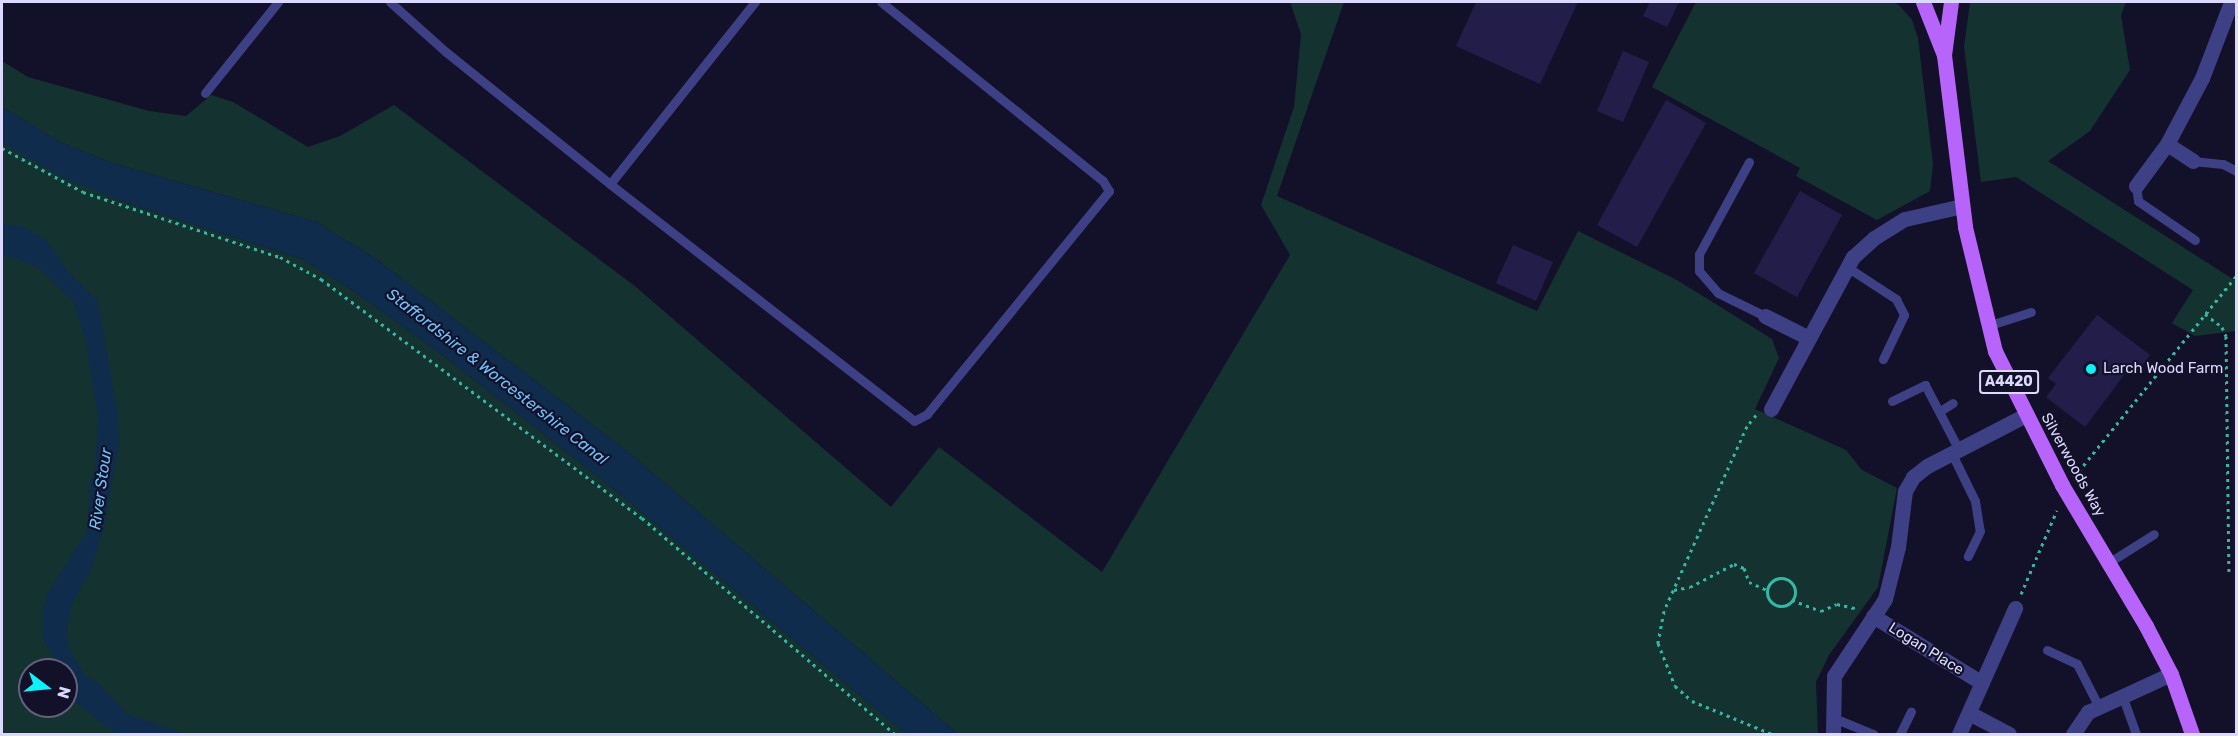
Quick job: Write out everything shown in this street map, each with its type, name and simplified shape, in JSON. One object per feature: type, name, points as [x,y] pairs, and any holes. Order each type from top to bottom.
[{"type":"main road","name":"Silverwoods Way","points":[[1923,2],[1944,55]]},
{"type":"main road","name":"Silverwoods Way","points":[[1951,2],[1944,55],[1962,206],[1987,326],[2025,416],[2171,675],[2192,735]]},
{"type":"street","points":[[2136,186],[2167,144],[2202,78],[2229,4]]},
{"type":"street","points":[[2167,144],[2193,161]]},
{"type":"street","points":[[1772,409],[1846,267],[1874,238],[1905,219],[1962,206]]},
{"type":"street","points":[[1765,316],[1809,338]]},
{"type":"street","points":[[1833,728],[1834,676],[1885,599],[1893,574],[1905,491],[1927,466],[2025,416]]},
{"type":"street","name":"Logan Place","points":[[1959,735],[1979,681],[2015,608]]},
{"type":"street","name":"Logan Place","points":[[1873,616],[1979,681]]},
{"type":"street","points":[[2073,735],[2088,712],[2171,675]]},
{"type":"street","points":[[1969,713],[2009,735]]},
{"type":"lane","points":[[205,93],[278,2]]},
{"type":"lane","points":[[390,2],[446,52],[610,184],[914,421],[927,414],[1109,191],[1103,181],[881,2]]},
{"type":"lane","points":[[610,184],[755,2]]},
{"type":"lane","points":[[2193,161],[2223,164],[2236,171]]},
{"type":"lane","points":[[1749,162],[1699,254],[1699,270],[1718,293],[1765,316]]},
{"type":"lane","points":[[2136,186],[2138,201],[2195,240]]},
{"type":"lane","points":[[1846,267],[1896,299],[1904,315],[1883,359]]},
{"type":"lane","points":[[1987,326],[2031,312]]},
{"type":"lane","points":[[1892,401],[1925,385],[1940,411],[1975,501],[1980,531],[1968,556]]},
{"type":"lane","points":[[1940,411],[1953,404]]},
{"type":"lane","points":[[2108,563],[2154,534]]},
{"type":"lane","points":[[2047,650],[2077,664],[2099,706]]},
{"type":"lane","points":[[2122,695],[2136,735]]},
{"type":"lane","points":[[1900,735],[1911,711]]},
{"type":"lane","points":[[1833,728],[1841,721],[1874,735]]},
{"type":"path","points":[[2,148],[83,192],[280,257],[321,279],[642,518],[895,735]]},
{"type":"path","points":[[2015,608],[2058,511],[2049,493],[2080,473],[2236,276]]},
{"type":"path","points":[[2205,314],[2222,327],[2226,336],[2229,574]]},
{"type":"path","points":[[1772,409],[1761,412],[1748,426],[1658,630],[1660,650],[1676,686],[1701,706],[1772,735]]},
{"type":"path","points":[[1674,590],[1690,587],[1734,564],[1744,568],[1749,582],[1767,590],[1773,604],[1783,606],[1792,600],[1794,589],[1786,579],[1773,580],[1767,590]]},
{"type":"path","points":[[1792,600],[1821,611],[1844,604],[1873,616]]},
{"type":"green space","points":[[1290,2],[1344,2],[1277,196],[1537,311],[1578,231],[1677,280],[1772,339],[1779,358],[1755,409],[1846,450],[1862,470],[1897,488],[1878,587],[1829,655],[1816,682],[1818,734],[958,734],[628,452],[376,259],[316,222],[109,162],[58,141],[2,107],[2,61],[28,77],[149,111],[186,116],[211,95],[233,102],[308,147],[340,136],[394,105],[636,287],[891,507],[939,447],[1102,572],[1290,255],[1261,205],[1294,107],[1301,34]]},
{"type":"green space","points":[[1696,2],[1894,2],[1900,6],[1912,20],[1918,38],[1933,164],[1930,191],[1877,220],[1796,176],[1800,168],[1652,87]]},
{"type":"green space","points":[[1970,2],[2126,2],[2121,15],[2130,70],[2090,131],[2048,161],[2236,281],[2236,331],[2195,336],[2172,323],[2193,290],[2016,177],[1981,182],[1964,47]]},
{"type":"green space","points":[[2,143],[121,201],[302,259],[351,289],[448,359],[620,494],[906,734],[2,734]]},
{"type":"water","name":"Staffordshire & Worcestershire Canal","points":[[2,107],[58,141],[109,162],[316,222],[376,259],[628,452],[958,734],[906,734],[620,494],[448,359],[351,289],[302,259],[121,201],[64,178],[2,143]]},
{"type":"water","name":"River Stour","points":[[2,224],[22,226],[46,240],[68,271],[98,301],[118,417],[119,444],[104,527],[91,569],[71,606],[66,636],[74,658],[55,658],[44,641],[43,608],[49,591],[88,530],[89,486],[95,472],[98,417],[85,337],[73,301],[38,267],[2,254]]},
{"type":"water","points":[[78,664],[85,676],[98,683],[127,714],[185,734],[121,734],[111,730],[78,704]]},
{"type":"building","points":[[1476,2],[1578,2],[1540,84],[1456,46]]},
{"type":"building","points":[[1650,2],[1679,2],[1667,27],[1643,16]]},
{"type":"building","points":[[1623,51],[1649,62],[1623,122],[1597,111]]},
{"type":"building","points":[[1666,100],[1706,123],[1637,247],[1597,225]]},
{"type":"building","points":[[1800,191],[1842,215],[1797,297],[1754,273]]},
{"type":"building","points":[[1513,245],[1553,262],[1536,301],[1496,283]]},
{"type":"building","name":"Larch Wood Farm","points":[[2097,315],[2150,355],[2137,372],[2130,367],[2085,427],[2046,397],[2056,384],[2048,378]]},
{"type":"place","name":"Larch Wood Farm","points":[[2091,369]]}]
